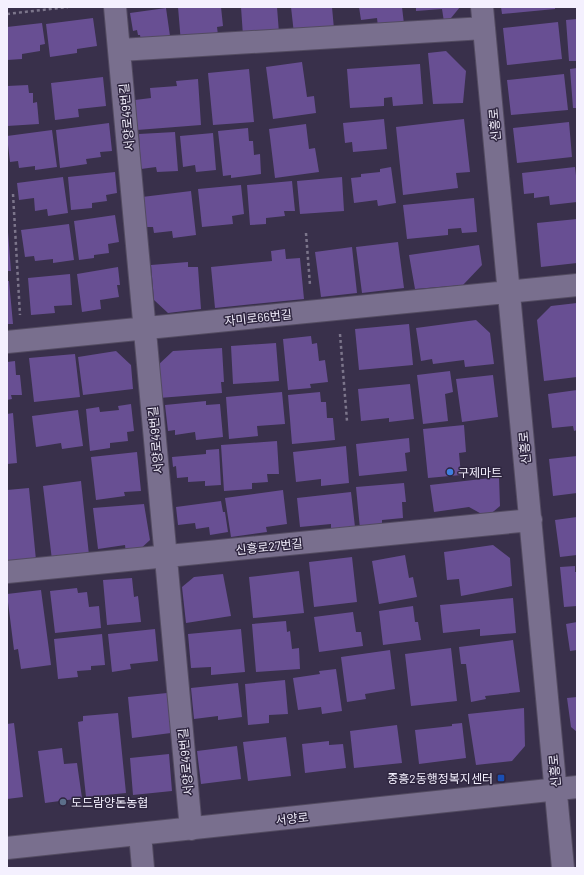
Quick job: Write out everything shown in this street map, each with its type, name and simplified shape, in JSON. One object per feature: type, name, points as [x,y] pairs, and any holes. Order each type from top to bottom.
[{"type":"street","name":"서양로49번길","points":[[116,7],[191,829]]},
{"type":"street","name":"신흥로","points":[[120,50],[285,40],[483,18],[531,520],[566,788],[563,868]]},
{"type":"street","name":"자미로66번길","points":[[14,341],[577,285]]},
{"type":"street","name":"신흥로27번길","points":[[7,572],[531,520]]},
{"type":"street","name":"서양로","points":[[7,848],[566,788]]},
{"type":"street","points":[[140,834],[143,868]]},
{"type":"path","points":[[7,14],[68,7]]},
{"type":"path","points":[[13,194],[14,341]]},
{"type":"path","points":[[306,233],[312,312]]},
{"type":"path","points":[[338,309],[347,421]]},
{"type":"building","points":[[178,7],[221,7],[223,26],[217,27],[218,35],[181,43]]},
{"type":"building","points":[[241,7],[277,7],[279,33],[243,36]]},
{"type":"building","points":[[291,7],[332,7],[334,29],[294,34]]},
{"type":"building","points":[[359,7],[402,7],[404,24],[378,27],[377,18],[361,20]]},
{"type":"building","points":[[416,7],[460,7],[447,23],[444,22],[442,9],[416,11]]},
{"type":"building","points":[[501,7],[555,7],[555,9],[502,14]]},
{"type":"building","points":[[166,8],[170,36],[141,40],[137,30],[133,31],[130,13]]},
{"type":"building","points":[[93,18],[97,46],[77,49],[77,53],[50,57],[46,24]]},
{"type":"building","points":[[577,19],[577,61],[569,61],[566,20]]},
{"type":"building","points":[[558,22],[562,59],[507,65],[503,28]]},
{"type":"building","points":[[42,23],[45,44],[40,45],[40,51],[22,54],[22,59],[7,60],[7,27]]},
{"type":"building","points":[[446,51],[466,71],[463,103],[433,104],[428,53]]},
{"type":"building","points":[[302,62],[307,97],[314,96],[316,113],[273,119],[266,67]]},
{"type":"building","points":[[420,64],[423,104],[393,106],[392,97],[384,98],[384,106],[350,108],[347,69]]},
{"type":"building","points":[[577,68],[577,108],[573,108],[570,69]]},
{"type":"building","points":[[249,69],[254,122],[213,125],[208,73]]},
{"type":"building","points":[[564,74],[568,110],[511,115],[507,80]]},
{"type":"building","points":[[103,77],[106,106],[78,109],[79,117],[55,120],[51,83]]},
{"type":"building","points":[[198,79],[201,125],[137,130],[135,100],[151,98],[150,88],[177,86],[176,81]]},
{"type":"building","points":[[28,85],[29,93],[33,93],[33,103],[37,102],[39,124],[7,126],[7,86]]},
{"type":"building","points":[[384,119],[387,149],[353,152],[352,142],[345,143],[343,123]]},
{"type":"building","points":[[464,119],[470,172],[456,173],[458,188],[403,195],[396,127]]},
{"type":"building","points":[[569,122],[572,157],[517,163],[513,128]]},
{"type":"building","points":[[109,123],[112,151],[100,152],[101,157],[86,159],[87,164],[60,168],[56,130]]},
{"type":"building","points":[[306,124],[309,149],[315,148],[319,172],[275,178],[269,129]]},
{"type":"building","points":[[248,128],[249,141],[253,141],[254,155],[260,154],[261,174],[231,178],[231,175],[223,176],[218,131]]},
{"type":"building","points":[[52,130],[57,167],[35,170],[35,166],[19,168],[18,161],[10,162],[7,136]]},
{"type":"building","points":[[175,132],[178,171],[157,172],[156,167],[141,169],[139,134]]},
{"type":"building","points":[[213,133],[216,170],[196,172],[195,165],[183,167],[180,136]]},
{"type":"building","points":[[391,167],[396,203],[378,206],[377,200],[354,203],[351,178],[361,177],[361,174],[380,172],[380,169]]},
{"type":"building","points":[[575,167],[577,202],[550,205],[549,196],[534,198],[534,193],[524,194],[522,173]]},
{"type":"building","points":[[115,172],[117,193],[106,195],[107,201],[92,203],[92,208],[71,210],[68,177]]},
{"type":"building","points":[[63,177],[68,213],[48,216],[47,209],[35,211],[34,198],[19,200],[17,183]]},
{"type":"building","points":[[342,177],[344,211],[300,214],[297,181]]},
{"type":"building","points":[[292,181],[295,211],[284,211],[285,216],[266,218],[266,224],[250,225],[247,185]]},
{"type":"building","points":[[241,185],[244,214],[232,216],[233,224],[202,227],[198,189]]},
{"type":"building","points":[[191,191],[196,235],[173,238],[172,231],[154,233],[153,227],[145,227],[142,197]]},
{"type":"building","points":[[474,198],[477,232],[462,233],[461,228],[448,229],[448,235],[407,239],[403,205]]},
{"type":"building","points":[[115,215],[119,242],[108,244],[109,253],[94,255],[94,258],[79,260],[74,221]]},
{"type":"building","points":[[577,219],[577,263],[541,267],[537,223]]},
{"type":"building","points":[[69,224],[74,260],[53,263],[53,259],[35,261],[34,256],[25,257],[21,230]]},
{"type":"building","points":[[8,232],[11,271],[7,271]]},
{"type":"building","points":[[398,242],[404,288],[362,293],[356,247]]},
{"type":"building","points":[[479,245],[482,265],[463,285],[415,289],[409,255]]},
{"type":"building","points":[[352,247],[357,293],[321,297],[315,252]]},
{"type":"building","points":[[285,249],[286,259],[300,258],[304,299],[215,308],[211,267],[272,261],[271,251]]},
{"type":"building","points":[[188,262],[188,267],[198,267],[201,309],[168,313],[154,300],[151,265]]},
{"type":"building","points":[[118,267],[120,285],[117,285],[119,297],[100,300],[101,309],[82,312],[77,274]]},
{"type":"building","points":[[70,274],[72,305],[54,306],[55,313],[31,315],[28,278]]},
{"type":"building","points":[[7,281],[9,281],[13,324],[7,324]]},
{"type":"building","points":[[577,303],[577,377],[544,381],[537,320],[551,306]]},
{"type":"building","points":[[476,320],[490,333],[494,364],[465,367],[464,360],[433,364],[432,359],[421,361],[416,328]]},
{"type":"building","points":[[409,324],[413,365],[359,370],[355,329]]},
{"type":"building","points":[[311,336],[312,344],[317,343],[319,361],[325,360],[328,382],[310,384],[311,388],[288,390],[283,339]]},
{"type":"building","points":[[276,343],[279,381],[233,384],[231,346]]},
{"type":"building","points":[[222,348],[224,382],[221,382],[222,393],[159,398],[157,366],[173,351]]},
{"type":"building","points":[[116,351],[131,365],[133,389],[83,395],[78,357]]},
{"type":"building","points":[[75,354],[80,397],[34,402],[29,358]]},
{"type":"building","points":[[15,361],[16,375],[20,375],[22,395],[11,395],[12,399],[7,400],[7,362]]},
{"type":"building","points":[[450,371],[453,392],[445,394],[448,421],[423,424],[417,375]]},
{"type":"building","points":[[493,375],[498,417],[462,422],[456,379]]},
{"type":"building","points":[[410,384],[414,419],[389,422],[389,418],[361,421],[358,389]]},
{"type":"building","points":[[577,390],[577,430],[574,431],[573,426],[552,428],[548,394]]},
{"type":"building","points":[[282,392],[285,424],[257,426],[258,436],[229,439],[226,397]]},
{"type":"building","points":[[320,392],[321,402],[326,402],[327,418],[333,418],[335,440],[292,444],[288,395]]},
{"type":"building","points":[[206,401],[206,405],[220,404],[223,437],[196,440],[195,432],[175,435],[175,430],[168,431],[165,405]]},
{"type":"building","points":[[131,404],[134,431],[127,432],[128,441],[110,443],[110,448],[90,451],[86,409],[99,407],[100,412],[119,410],[118,406]]},
{"type":"building","points":[[78,410],[83,446],[62,449],[61,443],[36,447],[32,416]]},
{"type":"building","points":[[13,413],[17,463],[7,464],[7,414]]},
{"type":"building","points":[[464,425],[466,452],[459,453],[461,475],[428,478],[423,429]]},
{"type":"building","points":[[409,438],[410,452],[405,453],[407,471],[359,476],[356,444]]},
{"type":"building","points":[[277,441],[279,474],[267,474],[268,482],[252,483],[252,489],[224,491],[221,445]]},
{"type":"building","points":[[346,446],[349,483],[321,486],[321,479],[296,482],[293,452]]},
{"type":"building","points":[[219,449],[221,485],[205,486],[205,481],[188,482],[188,477],[177,478],[176,466],[173,467],[172,457],[206,454],[206,450]]},
{"type":"building","points":[[137,452],[141,491],[124,492],[125,496],[96,500],[91,457]]},
{"type":"building","points":[[577,456],[577,493],[553,496],[549,459]]},
{"type":"building","points":[[499,477],[500,506],[487,517],[469,507],[434,512],[430,485]]},
{"type":"building","points":[[81,481],[89,555],[52,560],[43,486]]},
{"type":"building","points":[[404,483],[406,502],[402,502],[403,518],[382,520],[382,527],[360,529],[356,487]]},
{"type":"building","points":[[29,488],[36,560],[7,563],[7,490]]},
{"type":"building","points":[[283,490],[287,524],[266,527],[267,532],[231,537],[225,498]]},
{"type":"building","points":[[351,492],[355,527],[331,529],[331,524],[300,527],[297,498]]},
{"type":"building","points":[[221,501],[223,512],[225,512],[228,532],[210,535],[209,527],[196,529],[195,523],[178,525],[176,507]]},
{"type":"building","points":[[144,504],[150,540],[137,552],[126,554],[125,545],[98,549],[93,508]]},
{"type":"building","points":[[577,517],[577,555],[560,557],[555,520]]},
{"type":"building","points":[[493,545],[510,558],[512,586],[461,596],[459,579],[447,580],[444,552]]},
{"type":"building","points":[[405,555],[409,578],[413,577],[417,597],[379,604],[372,561]]},
{"type":"building","points":[[352,557],[357,602],[314,607],[309,562]]},
{"type":"building","points":[[575,566],[575,572],[577,572],[577,606],[564,607],[560,567]]},
{"type":"building","points":[[299,571],[304,613],[253,618],[249,577]]},
{"type":"building","points":[[223,574],[231,616],[186,623],[182,587],[194,577]]},
{"type":"building","points":[[132,578],[134,597],[138,596],[141,622],[107,625],[103,580]]},
{"type":"building","points":[[77,588],[78,593],[87,592],[89,607],[99,606],[101,628],[55,633],[50,591]]},
{"type":"building","points":[[41,590],[51,665],[21,669],[18,649],[14,650],[7,594]]},
{"type":"building","points":[[513,598],[516,633],[480,636],[480,629],[443,633],[440,605]]},
{"type":"building","points":[[413,606],[415,622],[418,622],[421,640],[383,645],[379,611]]},
{"type":"building","points":[[353,612],[356,632],[361,632],[363,646],[319,652],[314,617]]},
{"type":"building","points":[[286,621],[287,632],[290,631],[292,649],[299,648],[300,669],[256,672],[252,624]]},
{"type":"building","points":[[577,622],[577,650],[570,651],[566,624]]},
{"type":"building","points":[[155,629],[158,661],[130,664],[131,669],[112,672],[108,634]]},
{"type":"building","points":[[241,629],[245,672],[211,675],[211,667],[191,668],[188,634]]},
{"type":"building","points":[[102,634],[105,665],[91,666],[91,670],[77,671],[78,677],[58,679],[54,639]]},
{"type":"building","points":[[513,640],[520,692],[485,696],[486,699],[471,702],[466,664],[461,664],[459,647]]},
{"type":"building","points":[[451,648],[457,701],[411,706],[405,654]]},
{"type":"building","points":[[390,650],[395,689],[365,694],[366,699],[347,702],[341,657]]},
{"type":"building","points":[[336,669],[342,711],[322,714],[321,707],[298,710],[293,678],[320,674],[319,671]]},
{"type":"building","points":[[285,680],[288,714],[269,715],[269,723],[248,725],[245,684]]},
{"type":"building","points":[[238,683],[242,717],[218,720],[218,716],[194,719],[191,688]]},
{"type":"building","points":[[167,693],[171,733],[132,738],[128,697]]},
{"type":"building","points":[[577,697],[577,732],[571,727],[567,698]]},
{"type":"building","points":[[524,708],[525,746],[512,761],[476,765],[468,714]]},
{"type":"building","points":[[118,713],[126,793],[86,797],[78,722],[83,721],[83,716]]},
{"type":"building","points":[[14,723],[23,797],[7,799],[7,724]]},
{"type":"building","points":[[462,723],[466,758],[419,764],[415,730],[452,726],[452,724]]},
{"type":"building","points":[[397,725],[402,763],[354,768],[350,731]]},
{"type":"building","points":[[286,737],[291,776],[248,781],[243,742]]},
{"type":"building","points":[[329,741],[329,745],[343,744],[346,768],[305,773],[302,744]]},
{"type":"building","points":[[237,746],[241,779],[201,784],[197,751]]},
{"type":"building","points":[[62,748],[64,764],[77,763],[82,798],[45,803],[38,751]]},
{"type":"building","points":[[169,754],[172,791],[133,795],[130,758]]},
{"type":"place","name":"구제마트","points":[[450,472]]},
{"type":"place","name":"중흥2동행정복지센터","points":[[501,778]]},
{"type":"place","name":"도드람양돈농협","points":[[63,802]]}]
